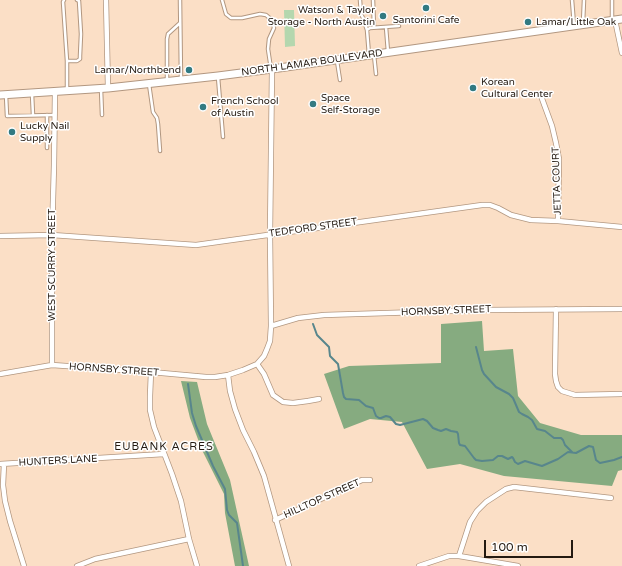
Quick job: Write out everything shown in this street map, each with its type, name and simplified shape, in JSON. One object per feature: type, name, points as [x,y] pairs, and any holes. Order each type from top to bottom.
[{"type":"main road","name":"NORTH LAMAR BOULEVARD","points":[[3,94],[104,88],[218,76],[617,20]]},
{"type":"street","points":[[104,88],[106,0]]},
{"type":"street","points":[[617,20],[622,53]]},
{"type":"street","points":[[272,69],[270,234],[271,326],[270,341],[264,356],[258,364],[264,374],[272,395],[283,402],[293,403],[318,399]]},
{"type":"street","name":"WEST SCURRY STREET","points":[[52,365],[52,235],[55,92]]},
{"type":"street","name":"JETTA COURT","points":[[541,96],[552,126],[559,159],[558,220]]},
{"type":"street","name":"TEDFORD STREET","points":[[0,236],[52,235],[196,245],[482,205],[498,208],[511,215],[531,220],[558,220],[622,227]]},
{"type":"street","points":[[556,309],[555,374],[558,387],[562,391],[575,395],[622,394]]},
{"type":"street","name":"HORNSBY STREET","points":[[271,326],[298,318],[324,315],[483,310],[622,309]]},
{"type":"street","name":"HORNSBY STREET","points":[[0,374],[52,365],[206,377],[228,375],[258,364]]},
{"type":"street","points":[[151,372],[150,410],[154,427],[181,501],[189,539],[197,566]]},
{"type":"street","points":[[228,375],[230,391],[235,409],[264,476],[289,566]]},
{"type":"street","name":"HUNTERS LANE","points":[[2,464],[164,454]]},
{"type":"street","points":[[2,464],[5,502],[24,566]]},
{"type":"street","name":"HILLTOP STREET","points":[[275,520],[362,480],[370,480]]},
{"type":"street","points":[[459,556],[470,522],[477,511],[486,502],[506,489],[514,487],[611,498]]},
{"type":"street","points":[[77,566],[95,558],[189,539]]},
{"type":"street","points":[[419,566],[449,556],[459,556],[518,566]]},
{"type":"lane","points":[[64,0],[68,91]]},
{"type":"lane","points":[[67,61],[77,61],[80,59],[81,34],[78,0]]},
{"type":"lane","points":[[180,0],[181,80]]},
{"type":"lane","points":[[222,0],[226,14],[231,18],[242,18],[260,14],[266,15],[272,20],[274,28],[269,39],[268,49],[272,69]]},
{"type":"lane","points":[[360,0],[361,14],[367,30],[376,74]]},
{"type":"lane","points":[[373,0],[374,28]]},
{"type":"lane","points":[[572,0],[574,26]]},
{"type":"lane","points":[[582,25],[584,0]]},
{"type":"lane","points":[[612,0],[617,20]]},
{"type":"lane","points":[[168,82],[166,39],[168,34],[180,23]]},
{"type":"lane","points":[[367,30],[370,28],[399,26]]},
{"type":"lane","points":[[386,27],[388,53]]},
{"type":"lane","points":[[336,60],[340,80]]},
{"type":"lane","points":[[218,76],[223,137]]},
{"type":"lane","points":[[149,84],[153,112],[157,118],[158,124],[160,151]]},
{"type":"lane","points":[[102,115],[104,88]]},
{"type":"lane","points":[[32,93],[33,115]]},
{"type":"lane","points":[[3,94],[7,116],[55,115]]},
{"type":"lane","points":[[47,115],[48,148]]},
{"type":"green space","points":[[284,10],[294,10],[295,46],[285,47]]},
{"type":"green space","points":[[482,321],[484,351],[513,349],[518,396],[540,423],[581,435],[622,435],[622,470],[618,471],[612,486],[504,476],[460,464],[427,469],[402,422],[370,419],[344,429],[324,374],[349,366],[441,363],[441,324]]},
{"type":"green space","points":[[181,381],[197,382],[207,424],[230,480],[249,566],[235,566],[225,513],[224,494],[202,450],[190,418]]},
{"type":"waterway","points":[[313,324],[317,335],[329,347],[330,356],[338,364],[343,393],[346,399],[359,400],[366,406],[373,408],[376,416],[379,418],[386,416],[390,417],[396,424],[400,425],[423,419],[433,428],[438,430],[441,431],[446,429],[457,432],[460,445],[465,446],[476,460],[493,460],[498,456],[502,456],[508,459],[512,457],[518,464],[525,461],[542,466],[558,459],[568,452],[576,453],[589,446],[593,447],[596,460],[600,463],[622,457]]},
{"type":"waterway","points":[[476,347],[484,374],[496,387],[513,398],[519,412],[532,420],[537,429],[545,431],[554,438],[561,438],[572,452]]},
{"type":"waterway","points":[[188,384],[192,413],[196,426],[213,466],[225,489],[227,510],[229,515],[237,523],[243,566]]},
{"type":"place","name":"Santorini Cafe","points":[[426,8]]},
{"type":"place","name":"Watson & Taylor Storage - North Austin","points":[[383,16]]},
{"type":"place","name":"Lamar/Little Oak","points":[[528,22]]},
{"type":"place","name":"Lamar/Northbend","points":[[189,70]]},
{"type":"place","name":"Korean Cultural Center","points":[[473,88]]},
{"type":"place","name":"Space Self-Storage","points":[[313,104]]},
{"type":"place","name":"French School of Austin","points":[[203,107]]},
{"type":"place","name":"Lucky Nail Supply","points":[[12,132]]},
{"type":"district","name":"EUBANK ACRES","points":[[164,447]]}]
